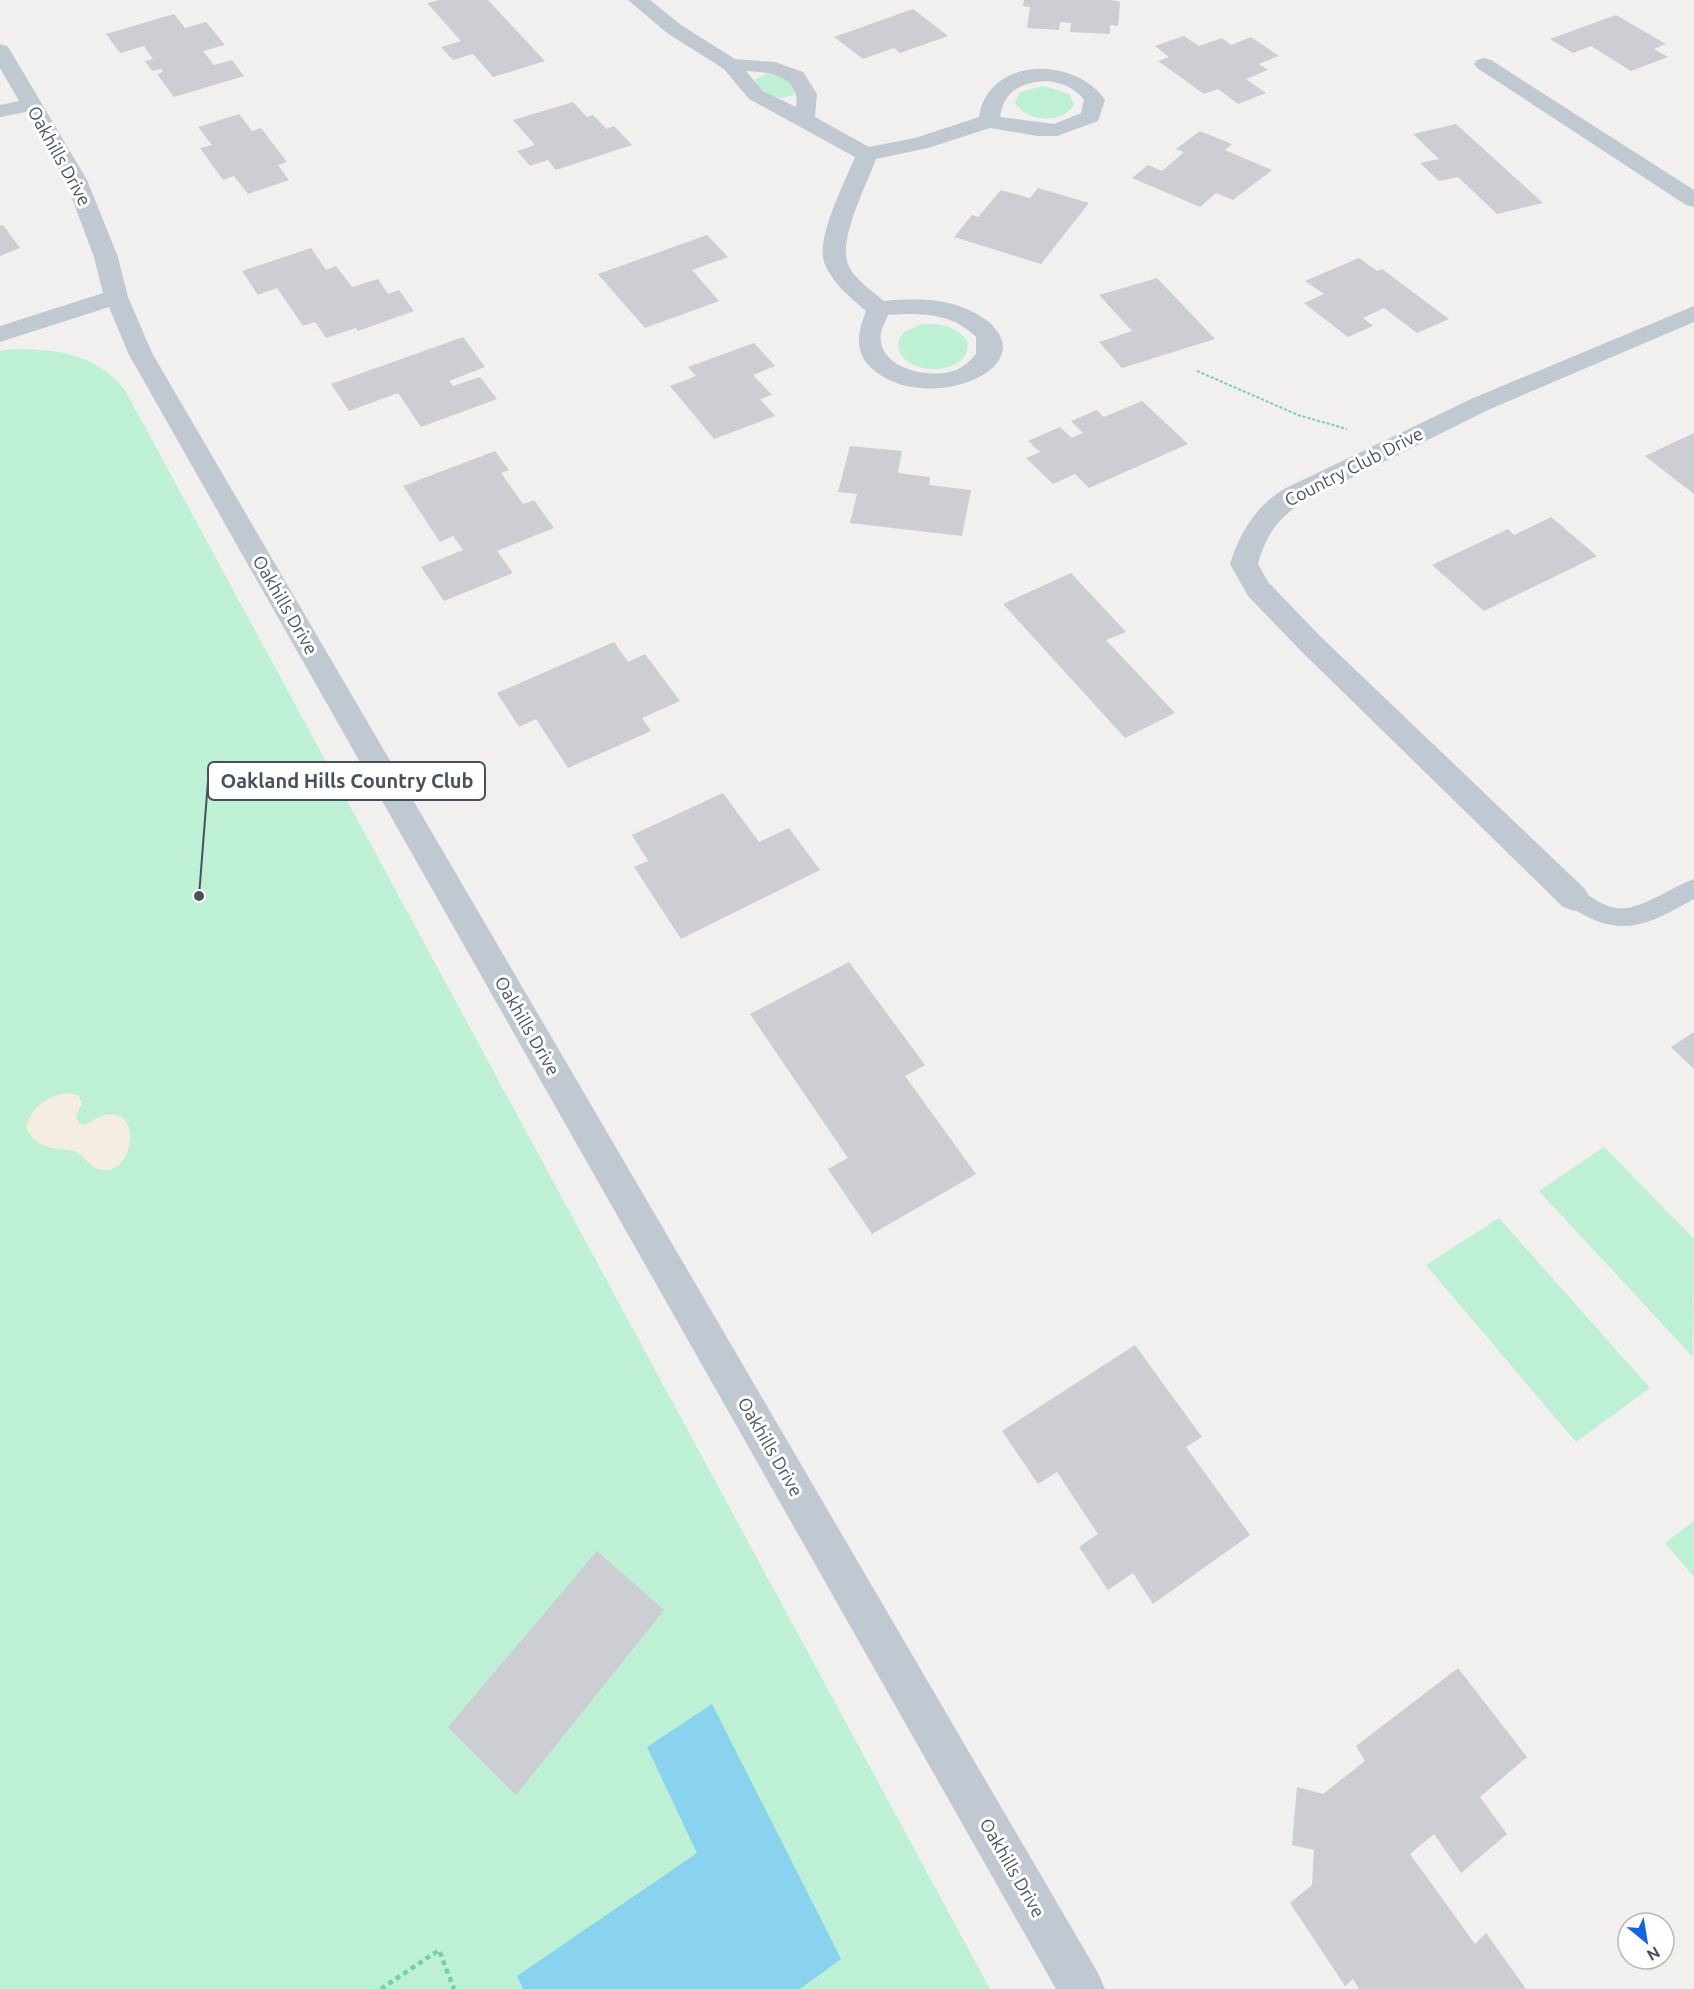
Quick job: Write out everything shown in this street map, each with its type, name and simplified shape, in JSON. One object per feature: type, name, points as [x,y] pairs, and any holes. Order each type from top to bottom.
[{"type":"street","points":[[638,0],[674,29],[731,65],[741,81],[758,99],[804,119],[842,145],[867,154],[912,145],[989,121]]},
{"type":"street","name":"Oakhills Drive","points":[[0,50],[15,108],[76,180],[106,257],[116,297],[140,353],[1082,1989]]},
{"type":"street","points":[[1485,64],[1694,201]]},
{"type":"street","points":[[731,65],[778,68],[789,73],[800,83],[807,94],[804,119]]},
{"type":"street","points":[[867,154],[834,239],[834,259],[847,278],[879,309]]},
{"type":"street","points":[[0,334],[116,297]]},
{"type":"street","points":[[901,306],[938,307],[959,312],[987,334],[992,347],[980,367],[960,377],[921,382],[895,374],[880,362],[868,334],[879,309],[901,306]]},
{"type":"street","name":"Country Club Drive","points":[[1574,898],[1311,644],[1257,589],[1244,564],[1250,542],[1260,525],[1279,505],[1384,449],[1542,376],[1694,313]]},
{"type":"lane","points":[[1574,898],[1596,911],[1618,918],[1669,903],[1694,888]]},
{"type":"path","points":[[1197,371],[1298,415],[1351,430],[1384,449]]},
{"type":"path","points":[[381,1989],[439,1950],[454,1989]]},
{"type":"green space","points":[[766,74],[778,76],[789,82],[795,88],[794,94],[783,98],[778,97],[769,94],[755,84],[756,79]]},
{"type":"green space","points":[[1044,86],[1069,94],[1074,104],[1069,111],[1053,118],[1044,118],[1027,114],[1020,109],[1015,102],[1020,92]]},
{"type":"green space","points":[[922,324],[941,325],[958,332],[967,341],[966,353],[958,362],[947,367],[933,369],[919,367],[907,361],[900,352],[899,339],[904,332]]},
{"type":"green space","points":[[11,349],[59,352],[88,361],[101,368],[125,390],[990,1989],[0,1989],[0,351]]},
{"type":"green space","points":[[1604,1147],[1694,1239],[1693,1357],[1539,1191]]},
{"type":"green space","points":[[1499,1218],[1650,1388],[1576,1442],[1426,1265]]},
{"type":"green space","points":[[1694,1521],[1694,1577],[1665,1543]]},
{"type":"sand","points":[[67,1093],[78,1095],[82,1102],[76,1117],[79,1123],[85,1125],[106,1115],[118,1115],[125,1120],[129,1130],[128,1152],[122,1162],[114,1168],[98,1169],[77,1152],[41,1144],[26,1128],[31,1115],[40,1104]]},
{"type":"water","points":[[712,1704],[841,1959],[800,1989],[523,1989],[517,1976],[697,1853],[647,1747]]},
{"type":"building","points":[[439,0],[488,0],[545,61],[493,77],[473,54],[453,60],[441,47],[461,41],[427,3]]},
{"type":"building","points":[[1024,0],[1112,0],[1120,2],[1118,26],[1110,25],[1110,34],[1070,32],[1071,23],[1060,22],[1059,30],[1027,28],[1030,7],[1023,6]]},
{"type":"building","points":[[913,9],[948,36],[900,53],[894,48],[863,59],[834,37]]},
{"type":"building","points":[[174,14],[185,28],[206,22],[225,45],[203,51],[214,65],[232,60],[244,76],[174,97],[157,74],[163,72],[161,69],[152,71],[145,61],[153,59],[144,46],[120,53],[106,34]]},
{"type":"building","points":[[1616,15],[1666,44],[1654,49],[1668,57],[1631,71],[1591,46],[1573,53],[1550,39]]},
{"type":"building","points":[[1184,36],[1199,46],[1222,38],[1231,45],[1251,37],[1279,56],[1259,64],[1268,70],[1246,79],[1266,93],[1238,104],[1218,89],[1204,94],[1158,61],[1169,57],[1155,46]]},
{"type":"building","points":[[573,102],[587,117],[593,115],[607,129],[614,126],[632,145],[556,170],[548,160],[530,166],[517,151],[535,145],[513,120]]},
{"type":"building","points":[[239,114],[252,131],[261,128],[287,162],[278,165],[289,180],[248,194],[234,176],[223,180],[200,148],[212,145],[198,127]]},
{"type":"building","points":[[1456,124],[1543,203],[1497,214],[1458,177],[1439,181],[1420,163],[1439,159],[1413,134]]},
{"type":"building","points":[[1200,131],[1232,144],[1225,150],[1272,170],[1233,200],[1216,193],[1200,207],[1132,178],[1148,165],[1162,171],[1184,152],[1176,149]]},
{"type":"building","points":[[1038,188],[1089,203],[1041,264],[954,237],[972,215],[978,217],[1001,190],[1030,198]]},
{"type":"building","points":[[3,225],[20,248],[0,256],[0,226]]},
{"type":"building","points":[[707,235],[728,257],[692,270],[719,301],[645,328],[598,274]]},
{"type":"building","points":[[311,248],[326,270],[336,266],[352,287],[378,279],[388,294],[399,290],[414,311],[358,331],[356,328],[326,338],[315,322],[303,326],[277,288],[258,295],[242,271]]},
{"type":"building","points":[[1359,258],[1377,271],[1382,269],[1449,319],[1417,333],[1384,308],[1363,318],[1373,326],[1348,337],[1304,303],[1324,294],[1305,281]]},
{"type":"building","points":[[1157,278],[1215,339],[1122,368],[1099,342],[1132,331],[1099,295]]},
{"type":"building","points":[[463,337],[485,367],[449,381],[453,386],[480,377],[497,399],[421,427],[398,393],[349,411],[331,384]]},
{"type":"building","points":[[754,343],[775,366],[753,375],[772,395],[760,399],[775,416],[714,439],[670,386],[696,376],[688,367]]},
{"type":"building","points":[[1142,401],[1188,444],[1089,488],[1075,474],[1053,484],[1026,458],[1040,452],[1028,441],[1060,427],[1072,438],[1083,433],[1071,421],[1097,410],[1104,417]]},
{"type":"building","points":[[1694,433],[1694,494],[1645,456]]},
{"type":"building","points":[[850,446],[902,451],[898,473],[930,477],[929,485],[971,490],[962,536],[850,523],[857,494],[838,492]]},
{"type":"building","points":[[495,451],[509,470],[501,473],[523,504],[534,500],[554,528],[497,551],[513,573],[444,601],[421,567],[463,550],[453,536],[440,542],[403,486]]},
{"type":"building","points":[[1551,517],[1597,556],[1484,611],[1432,565],[1508,529],[1514,535]]},
{"type":"building","points":[[1071,573],[1126,632],[1106,640],[1175,713],[1125,738],[1003,604]]},
{"type":"building","points":[[614,642],[628,662],[645,654],[680,701],[642,718],[651,731],[568,768],[536,719],[519,727],[497,693]]},
{"type":"building","points":[[723,793],[759,842],[789,828],[820,870],[681,939],[634,867],[648,861],[632,835]]},
{"type":"building","points":[[849,962],[925,1065],[905,1076],[976,1174],[872,1234],[828,1169],[848,1158],[750,1014]]},
{"type":"building","points":[[1694,1032],[1694,1069],[1671,1047]]},
{"type":"building","points":[[1135,1345],[1202,1437],[1186,1447],[1250,1535],[1153,1604],[1133,1573],[1108,1590],[1079,1547],[1098,1534],[1057,1472],[1038,1484],[1002,1431]]},
{"type":"building","points":[[597,1551],[664,1610],[516,1795],[448,1727]]},
{"type":"building","points":[[1458,1668],[1527,1757],[1480,1797],[1507,1834],[1461,1873],[1434,1834],[1410,1854],[1475,1944],[1486,1933],[1526,1989],[1359,1989],[1353,1979],[1345,1986],[1290,1903],[1312,1885],[1314,1850],[1292,1845],[1297,1787],[1323,1794],[1365,1761],[1356,1746]]},
{"type":"place","name":"Oakland Hills Country Club","points":[[199,896]]}]
